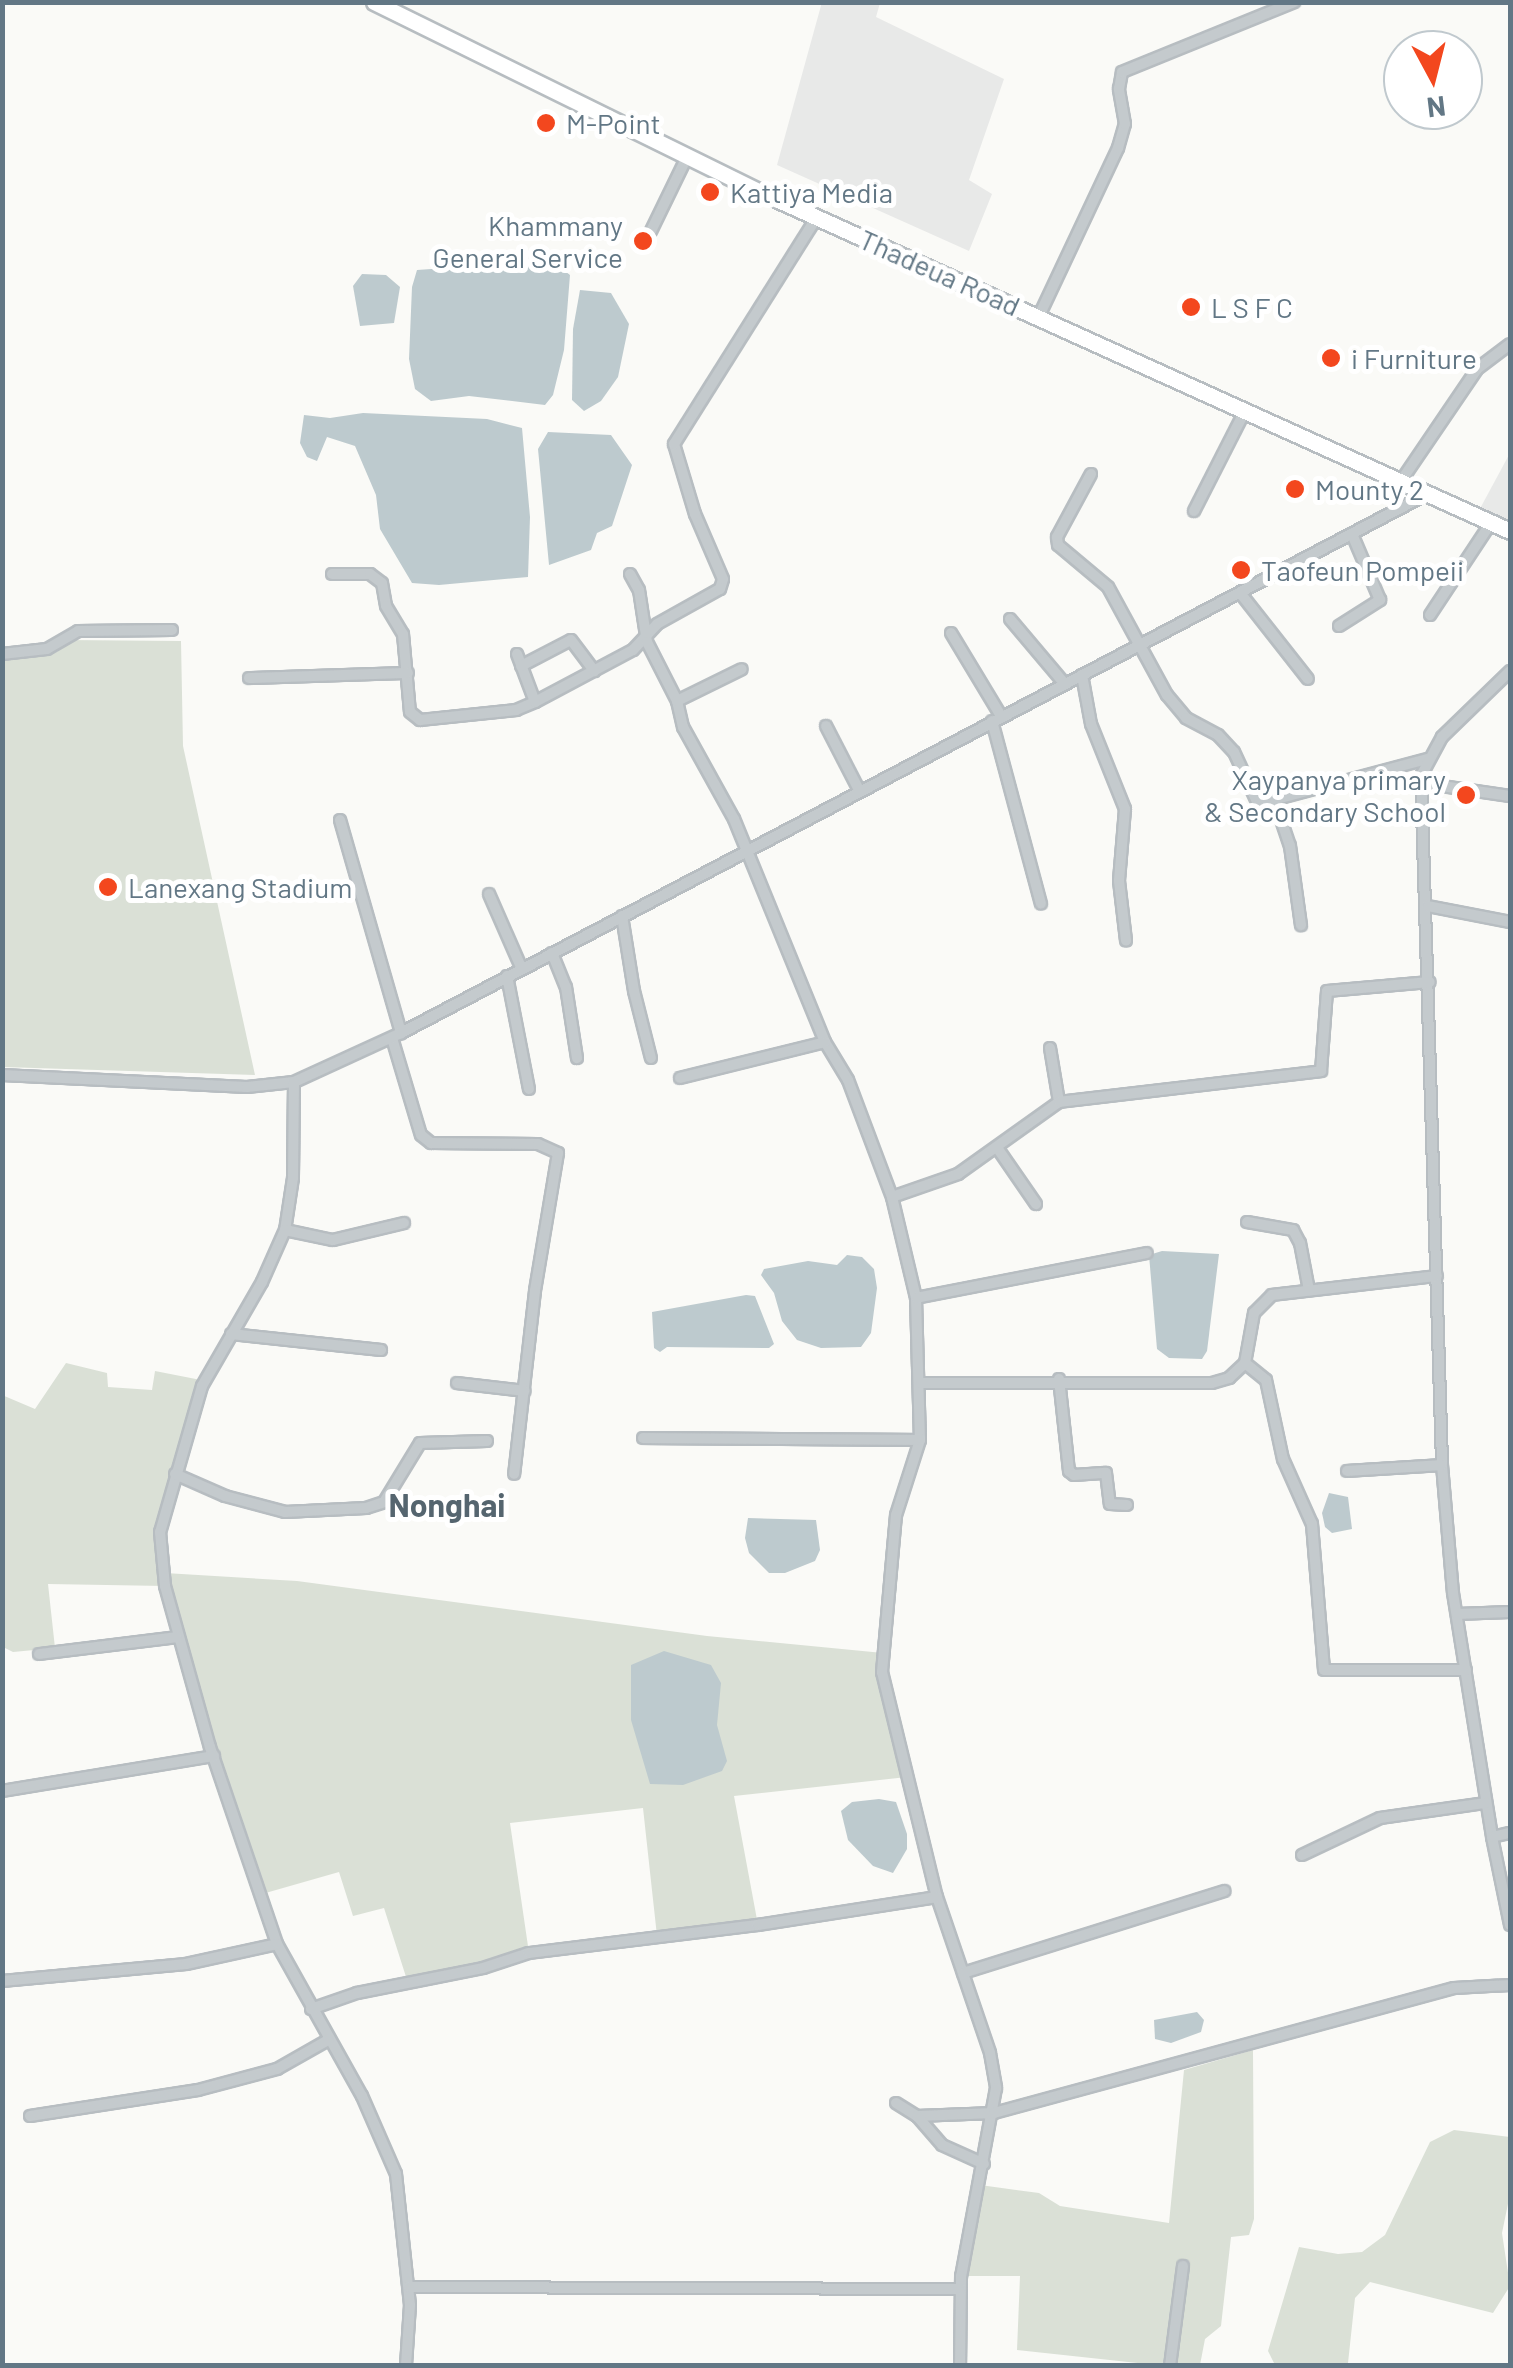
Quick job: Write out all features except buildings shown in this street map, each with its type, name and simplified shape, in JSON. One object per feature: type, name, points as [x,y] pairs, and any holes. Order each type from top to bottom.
[{"type":"main road","name":"Thadeua Road","points":[[374,2],[686,157],[1510,531]]},
{"type":"street","points":[[1039,316],[1118,148],[1125,124],[1118,81],[1122,72],[1294,2]]},
{"type":"street","points":[[651,231],[686,157]]},
{"type":"street","points":[[332,574],[370,574],[382,583],[386,606],[403,634],[410,712],[420,720],[516,710],[535,702],[594,671],[646,637],[657,624],[723,585],[674,444],[818,217]]},
{"type":"street","points":[[1400,481],[1476,370],[1510,344]]},
{"type":"street","points":[[1194,511],[1245,411]]},
{"type":"street","points":[[1091,474],[1057,537],[1058,545],[1108,587],[1138,648],[1179,712],[1218,735],[1234,752],[1258,804],[1426,759]]},
{"type":"street","points":[[2,1076],[247,1086],[294,1082],[396,1035],[1428,493]]},
{"type":"street","points":[[1430,615],[1491,522]]},
{"type":"street","points":[[1339,626],[1380,600],[1352,534]]},
{"type":"street","points":[[630,574],[640,590],[646,637],[677,702],[683,727],[748,850],[825,1042],[848,1080],[892,1197],[916,1298],[920,1440],[896,1515],[882,1672],[937,1897],[990,2052],[994,2113],[960,2289],[960,2366]]},
{"type":"street","points":[[1241,594],[1276,644],[1308,679]]},
{"type":"street","points":[[1010,619],[1064,683]]},
{"type":"street","points":[[2,654],[46,649],[78,631],[172,630]]},
{"type":"street","points":[[951,633],[997,718],[1041,904]]},
{"type":"street","points":[[535,702],[519,660],[571,640],[594,671]]},
{"type":"street","points":[[677,702],[742,669]]},
{"type":"street","points":[[249,678],[408,672]]},
{"type":"street","points":[[1510,672],[1442,736],[1426,759],[1421,783],[1428,906],[1442,1465],[1457,1614],[1486,1803],[1510,1925]]},
{"type":"street","points":[[1082,675],[1091,724],[1125,809],[1119,881],[1126,942]]},
{"type":"street","points":[[826,726],[858,790]]},
{"type":"street","points":[[1421,783],[1510,796]]},
{"type":"street","points":[[1276,802],[1290,846],[1301,926]]},
{"type":"street","points":[[340,820],[422,1135],[431,1143],[538,1144],[558,1153],[535,1292],[514,1474]]},
{"type":"street","points":[[489,894],[522,968]]},
{"type":"street","points":[[1428,906],[1510,922]]},
{"type":"street","points":[[622,916],[634,991],[651,1058]]},
{"type":"street","points":[[552,953],[566,988],[577,1058]]},
{"type":"street","points":[[506,976],[529,1090]]},
{"type":"street","points":[[892,1197],[958,1174],[998,1150],[1059,1102],[1322,1071],[1328,991],[1430,982]]},
{"type":"street","points":[[680,1078],[825,1042]]},
{"type":"street","points":[[1050,1048],[1059,1102]]},
{"type":"street","points":[[294,1082],[293,1178],[285,1230],[276,1254],[202,1386],[160,1532],[165,1586],[177,1637],[278,1944],[380,2131],[396,2174],[408,2288],[406,2366]]},
{"type":"street","points":[[998,1150],[1036,1204]]},
{"type":"street","points":[[1247,1222],[1292,1230],[1300,1243],[1308,1290]]},
{"type":"street","points":[[285,1230],[333,1240],[404,1224]]},
{"type":"street","points":[[916,1298],[1017,1274],[1148,1253]]},
{"type":"street","points":[[921,1383],[1059,1379],[1212,1382],[1228,1378],[1245,1362],[1259,1305],[1272,1295],[1437,1276]]},
{"type":"street","points":[[231,1334],[381,1350]]},
{"type":"street","points":[[1245,1362],[1266,1380],[1282,1460],[1312,1524],[1324,1670],[1466,1670]]},
{"type":"street","points":[[1059,1379],[1069,1471],[1074,1475],[1106,1473],[1110,1504],[1127,1505]]},
{"type":"street","points":[[457,1383],[526,1392]]},
{"type":"street","points":[[642,1438],[920,1440]]},
{"type":"street","points":[[176,1474],[272,1510],[366,1508],[384,1502],[420,1443],[487,1441]]},
{"type":"street","points":[[1347,1472],[1442,1465]]},
{"type":"street","points":[[1457,1614],[1510,1612]]},
{"type":"street","points":[[39,1654],[177,1637]]},
{"type":"street","points":[[2,1791],[214,1756]]},
{"type":"street","points":[[1302,1855],[1380,1818],[1486,1803]]},
{"type":"street","points":[[1492,1837],[1510,1833]]},
{"type":"street","points":[[963,1973],[1224,1891]]},
{"type":"street","points":[[311,2009],[357,1993],[483,1968],[528,1953],[758,1925],[937,1897]]},
{"type":"street","points":[[2,1980],[186,1964],[278,1944]]},
{"type":"street","points":[[917,2116],[994,2113],[1454,1988],[1510,1985]]},
{"type":"street","points":[[30,2116],[198,2090],[276,2069],[328,2040]]},
{"type":"street","points":[[896,2103],[917,2116],[942,2146],[984,2164]]},
{"type":"street","points":[[1170,2366],[1183,2266]]},
{"type":"street","points":[[408,2288],[960,2289]]},
{"type":"shaded area","points":[[822,2],[880,3],[876,17],[1004,79],[969,180],[992,194],[969,251],[777,165]]},
{"type":"shaded area","points":[[557,265],[570,275],[564,350],[553,395],[545,405],[469,396],[431,401],[415,389],[409,359],[412,287],[417,270]]},
{"type":"shaded area","points":[[362,274],[386,275],[400,287],[394,323],[360,326],[353,286]]},
{"type":"shaded area","points":[[580,290],[611,293],[629,324],[618,377],[601,401],[584,411],[572,400],[573,329]]},
{"type":"shaded area","points":[[363,413],[487,419],[522,428],[530,517],[528,577],[439,585],[412,583],[380,529],[376,495],[355,446],[327,437],[317,461],[307,457],[300,443],[304,415],[330,418]]},
{"type":"shaded area","points":[[548,432],[611,435],[632,465],[612,526],[597,533],[591,550],[549,565],[538,449]]},
{"type":"shaded area","points":[[1510,453],[1510,531],[1476,516]]},
{"type":"shaded area","name":"Lanexang Stadium","points":[[66,640],[181,641],[183,746],[255,1075],[3,1067],[2,658],[57,652]]},
{"type":"shaded area","points":[[1162,1251],[1219,1254],[1207,1351],[1202,1359],[1169,1358],[1157,1349],[1149,1255]]},
{"type":"shaded area","points":[[847,1255],[862,1257],[874,1269],[877,1288],[871,1333],[861,1347],[821,1348],[797,1340],[782,1321],[774,1293],[761,1275],[764,1269],[808,1261],[837,1265]]},
{"type":"shaded area","points":[[755,1296],[774,1344],[769,1348],[667,1347],[660,1352],[654,1348],[652,1312]]},
{"type":"shaded area","points":[[66,1363],[107,1373],[108,1387],[152,1390],[155,1371],[206,1381],[174,1486],[164,1538],[165,1573],[297,1581],[707,1636],[883,1653],[907,1777],[734,1796],[758,1925],[657,1936],[643,1808],[510,1823],[529,1953],[407,1980],[384,1908],[353,1916],[339,1872],[262,1894],[165,1586],[48,1584],[55,1648],[13,1652],[3,1647],[2,1395],[35,1409]]},
{"type":"shaded area","points":[[1329,1493],[1348,1497],[1352,1529],[1332,1533],[1325,1527],[1322,1513]]},
{"type":"shaded area","points":[[748,1518],[816,1520],[820,1550],[815,1561],[785,1573],[769,1573],[749,1553],[745,1538]]},
{"type":"shaded area","points":[[664,1651],[711,1665],[721,1683],[717,1725],[727,1761],[722,1771],[683,1785],[650,1784],[631,1720],[631,1665]]},
{"type":"shaded area","points":[[852,1802],[896,1802],[907,1834],[907,1849],[893,1873],[873,1866],[848,1840],[841,1811]]},
{"type":"shaded area","points":[[1197,2012],[1204,2020],[1201,2032],[1171,2043],[1155,2039],[1154,2020]]},
{"type":"shaded area","points":[[1253,2050],[1254,2219],[1249,2235],[1231,2237],[1221,2326],[1205,2339],[1200,2365],[1156,2365],[1017,2350],[1020,2276],[961,2276],[980,2185],[1039,2193],[1060,2206],[1169,2223],[1184,2070]]},
{"type":"shaded area","points":[[1454,2130],[1510,2137],[1510,2194],[1502,2233],[1510,2286],[1493,2313],[1370,2282],[1355,2298],[1348,2363],[1275,2365],[1268,2351],[1299,2247],[1338,2254],[1362,2252],[1385,2235],[1430,2142]]},
{"type":"place","name":"M-Point","points":[[546,123]]},
{"type":"place","name":"Kattiya Media","points":[[710,192]]},
{"type":"place","name":"Khammany General Service","points":[[643,241]]},
{"type":"place","name":"L S F C","points":[[1191,307]]},
{"type":"place","name":"i Furniture","points":[[1331,358]]},
{"type":"place","name":"Mounty 2","points":[[1295,489]]},
{"type":"place","name":"Taofeun Pompeii","points":[[1241,570]]},
{"type":"place","name":"Xaypanya primary & Secondary School","points":[[1466,795]]},
{"type":"place","name":"Lanexang Stadium","points":[[108,887]]},
{"type":"district","name":"Nonghai","points":[[447,1504]]}]
